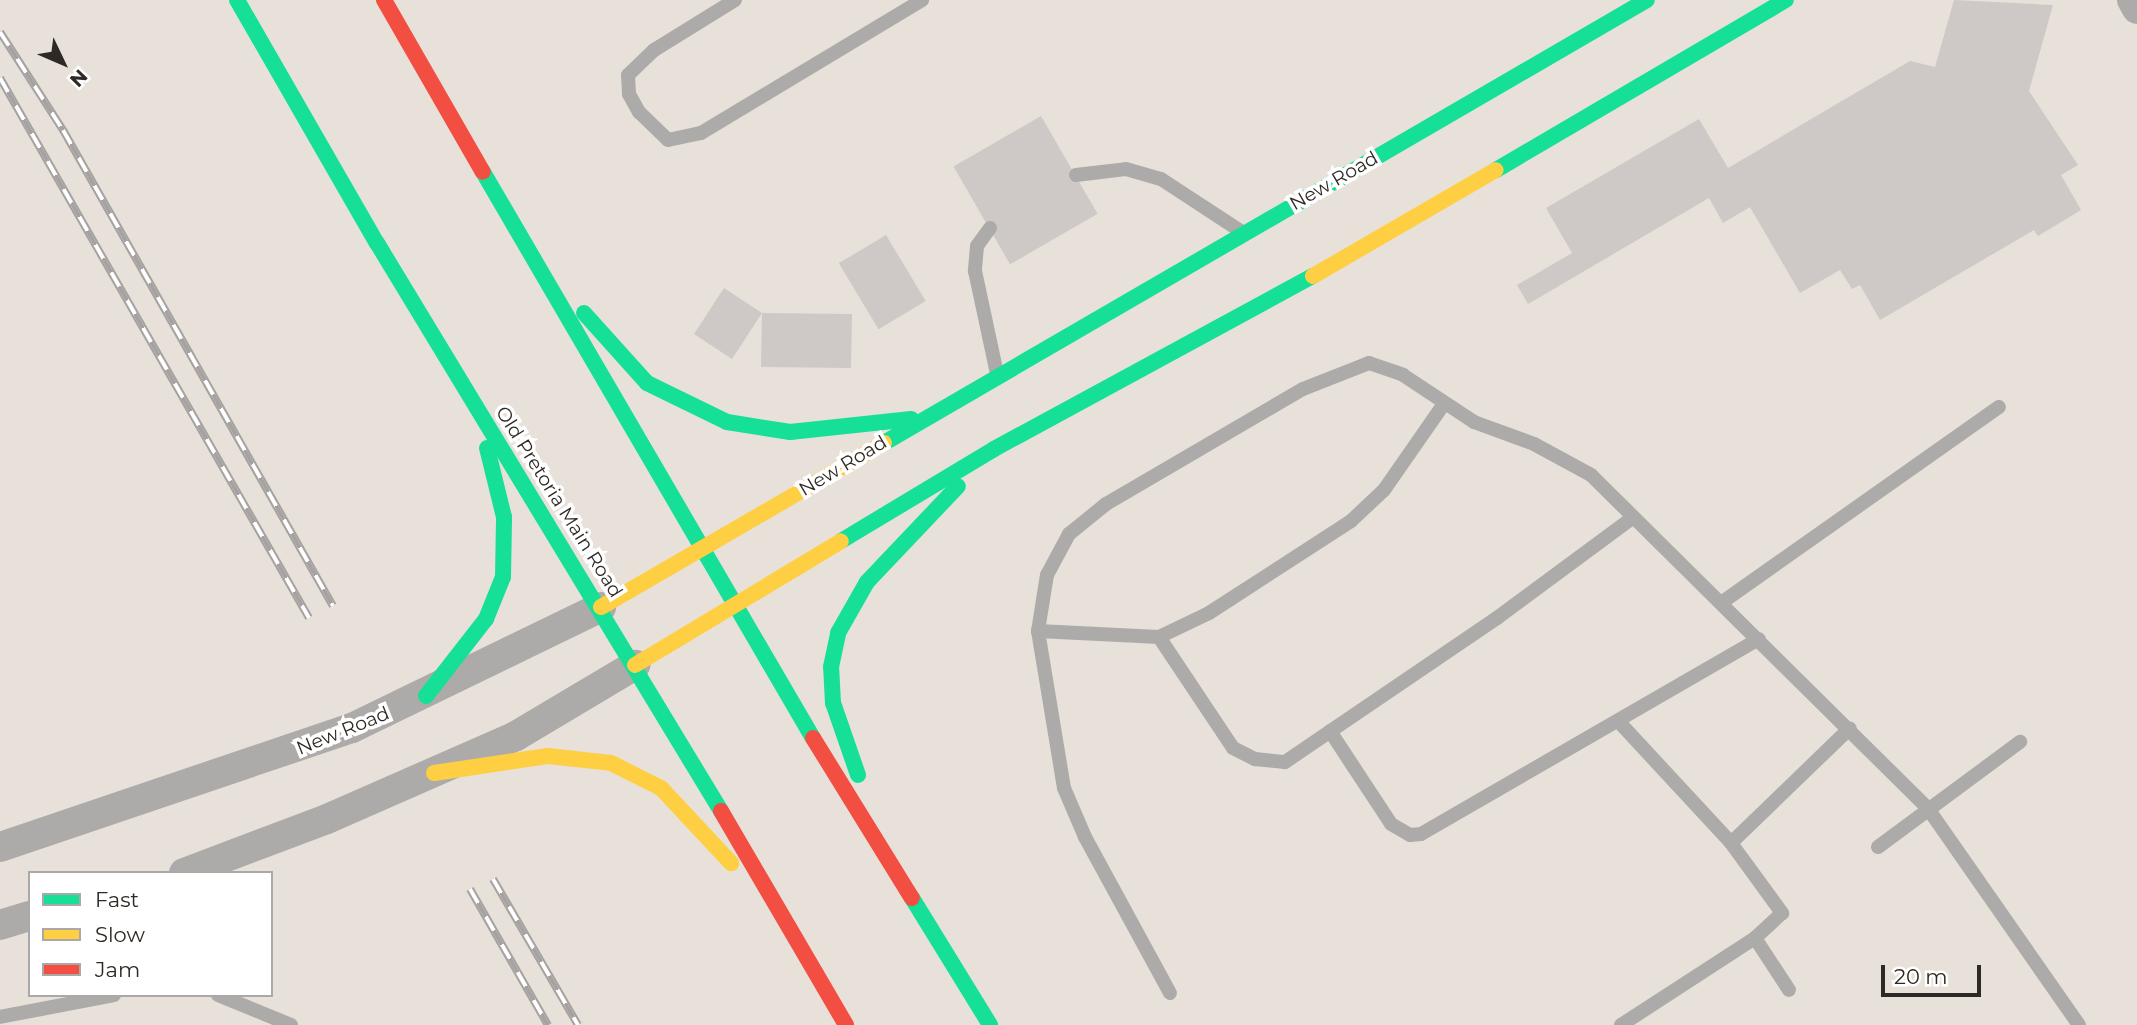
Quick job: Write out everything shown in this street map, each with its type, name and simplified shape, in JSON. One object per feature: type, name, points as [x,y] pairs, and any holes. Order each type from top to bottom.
[{"type":"main road","name":"Old Pretoria Main Road","points":[[237,0],[481,419],[601,607],[846,1025]]},
{"type":"main road","points":[[384,0],[731,604],[990,1025]]},
{"type":"main road","name":"New Road","points":[[601,607],[1647,0]]},
{"type":"main road","points":[[635,665],[731,604],[994,449],[1259,309],[1786,0]]},
{"type":"main road","points":[[511,221],[610,345],[647,383],[687,407],[726,422],[790,432],[925,417]]},
{"type":"main road","points":[[426,696],[486,619],[503,577],[504,517],[481,419]]},
{"type":"main road","points":[[899,874],[840,729],[831,680],[834,647],[848,610],[867,582],[994,449]]},
{"type":"main road","points":[[434,773],[548,756],[625,768],[661,788],[703,830],[810,960]]},
{"type":"street","points":[[2132,0],[2137,9]]},
{"type":"street","name":"New Road","points":[[0,847],[308,745],[426,696],[601,607]]},
{"type":"street","points":[[189,871],[434,773],[516,736],[635,665]]},
{"type":"street","points":[[0,925],[28,917]]},
{"type":"lane","points":[[734,0],[654,50],[628,75],[629,94],[639,111],[668,140],[701,133],[922,0]]},
{"type":"lane","points":[[1076,175],[1126,169],[1161,178],[1244,233]]},
{"type":"lane","points":[[990,228],[977,246],[975,271],[997,375]]},
{"type":"lane","points":[[1170,993],[1085,837],[1064,788],[1038,631],[1047,575],[1069,534],[1106,504],[1303,389],[1369,363],[1403,375],[1443,405],[1565,460],[1591,475],[1632,519],[1850,728],[1929,810],[2079,1025]]},
{"type":"lane","points":[[1038,631],[1159,637],[1209,613],[1352,522],[1384,490],[1443,405]]},
{"type":"lane","points":[[1721,603],[2000,407]]},
{"type":"lane","points":[[1159,637],[1233,748],[1255,759],[1285,762],[1632,519]]},
{"type":"lane","points":[[1330,731],[1376,806],[1410,835],[1440,828],[1759,639]]},
{"type":"lane","points":[[1620,723],[1731,843],[1782,913],[1755,937],[1621,1025]]},
{"type":"lane","points":[[1731,843],[1850,728]]},
{"type":"lane","points":[[1878,847],[2020,742]]},
{"type":"lane","points":[[1755,937],[1789,990]]},
{"type":"lane","points":[[0,1017],[104,997]]},
{"type":"lane","points":[[223,997],[291,1025]]},
{"type":"building","points":[[1954,0],[2053,5],[2029,91],[2078,165],[2061,175],[2081,210],[2038,236],[2034,230],[1880,320],[1860,285],[1852,289],[1840,270],[1800,293],[1750,207],[1723,223],[1709,198],[1528,304],[1517,285],[1572,253],[1546,208],[1699,119],[1728,168],[1910,61],[1935,67]]},
{"type":"building","points":[[1041,116],[1098,214],[1010,264],[954,166]]},
{"type":"building","points":[[886,235],[926,301],[879,329],[839,263]]},
{"type":"building","points":[[724,288],[762,313],[732,359],[694,334]]},
{"type":"building","points":[[762,313],[852,314],[851,368],[761,367]]},
{"type":"railway","points":[[0,32],[63,130],[333,606]]},
{"type":"railway","points":[[0,78],[309,618]]},
{"type":"railway","points":[[493,879],[578,1025]]},
{"type":"railway","points":[[470,889],[548,1025]]},
{"type":"traffic: fast","points":[[237,0],[377,243],[721,811]]},
{"type":"traffic: fast","points":[[884,443],[1647,0]]},
{"type":"traffic: fast","points":[[1496,170],[1786,0]]},
{"type":"traffic: fast","points":[[483,172],[813,738]]},
{"type":"traffic: fast","points":[[841,541],[994,449],[1313,276]]},
{"type":"traffic: fast","points":[[584,313],[647,383],[727,422],[790,432],[911,419]]},
{"type":"traffic: fast","points":[[426,696],[486,619],[503,577],[504,517],[487,448]]},
{"type":"traffic: fast","points":[[858,775],[833,703],[831,667],[838,633],[867,582],[958,486]]},
{"type":"traffic: fast","points":[[912,898],[990,1025]]},
{"type":"traffic: slow","points":[[1313,276],[1496,170]]},
{"type":"traffic: slow","points":[[601,607],[884,443]]},
{"type":"traffic: slow","points":[[635,665],[841,541]]},
{"type":"traffic: slow","points":[[434,773],[548,756],[611,763],[661,788],[731,863]]},
{"type":"traffic: jam","points":[[384,0],[483,172]]},
{"type":"traffic: jam","points":[[813,738],[912,898]]},
{"type":"traffic: jam","points":[[721,811],[846,1025]]}]
